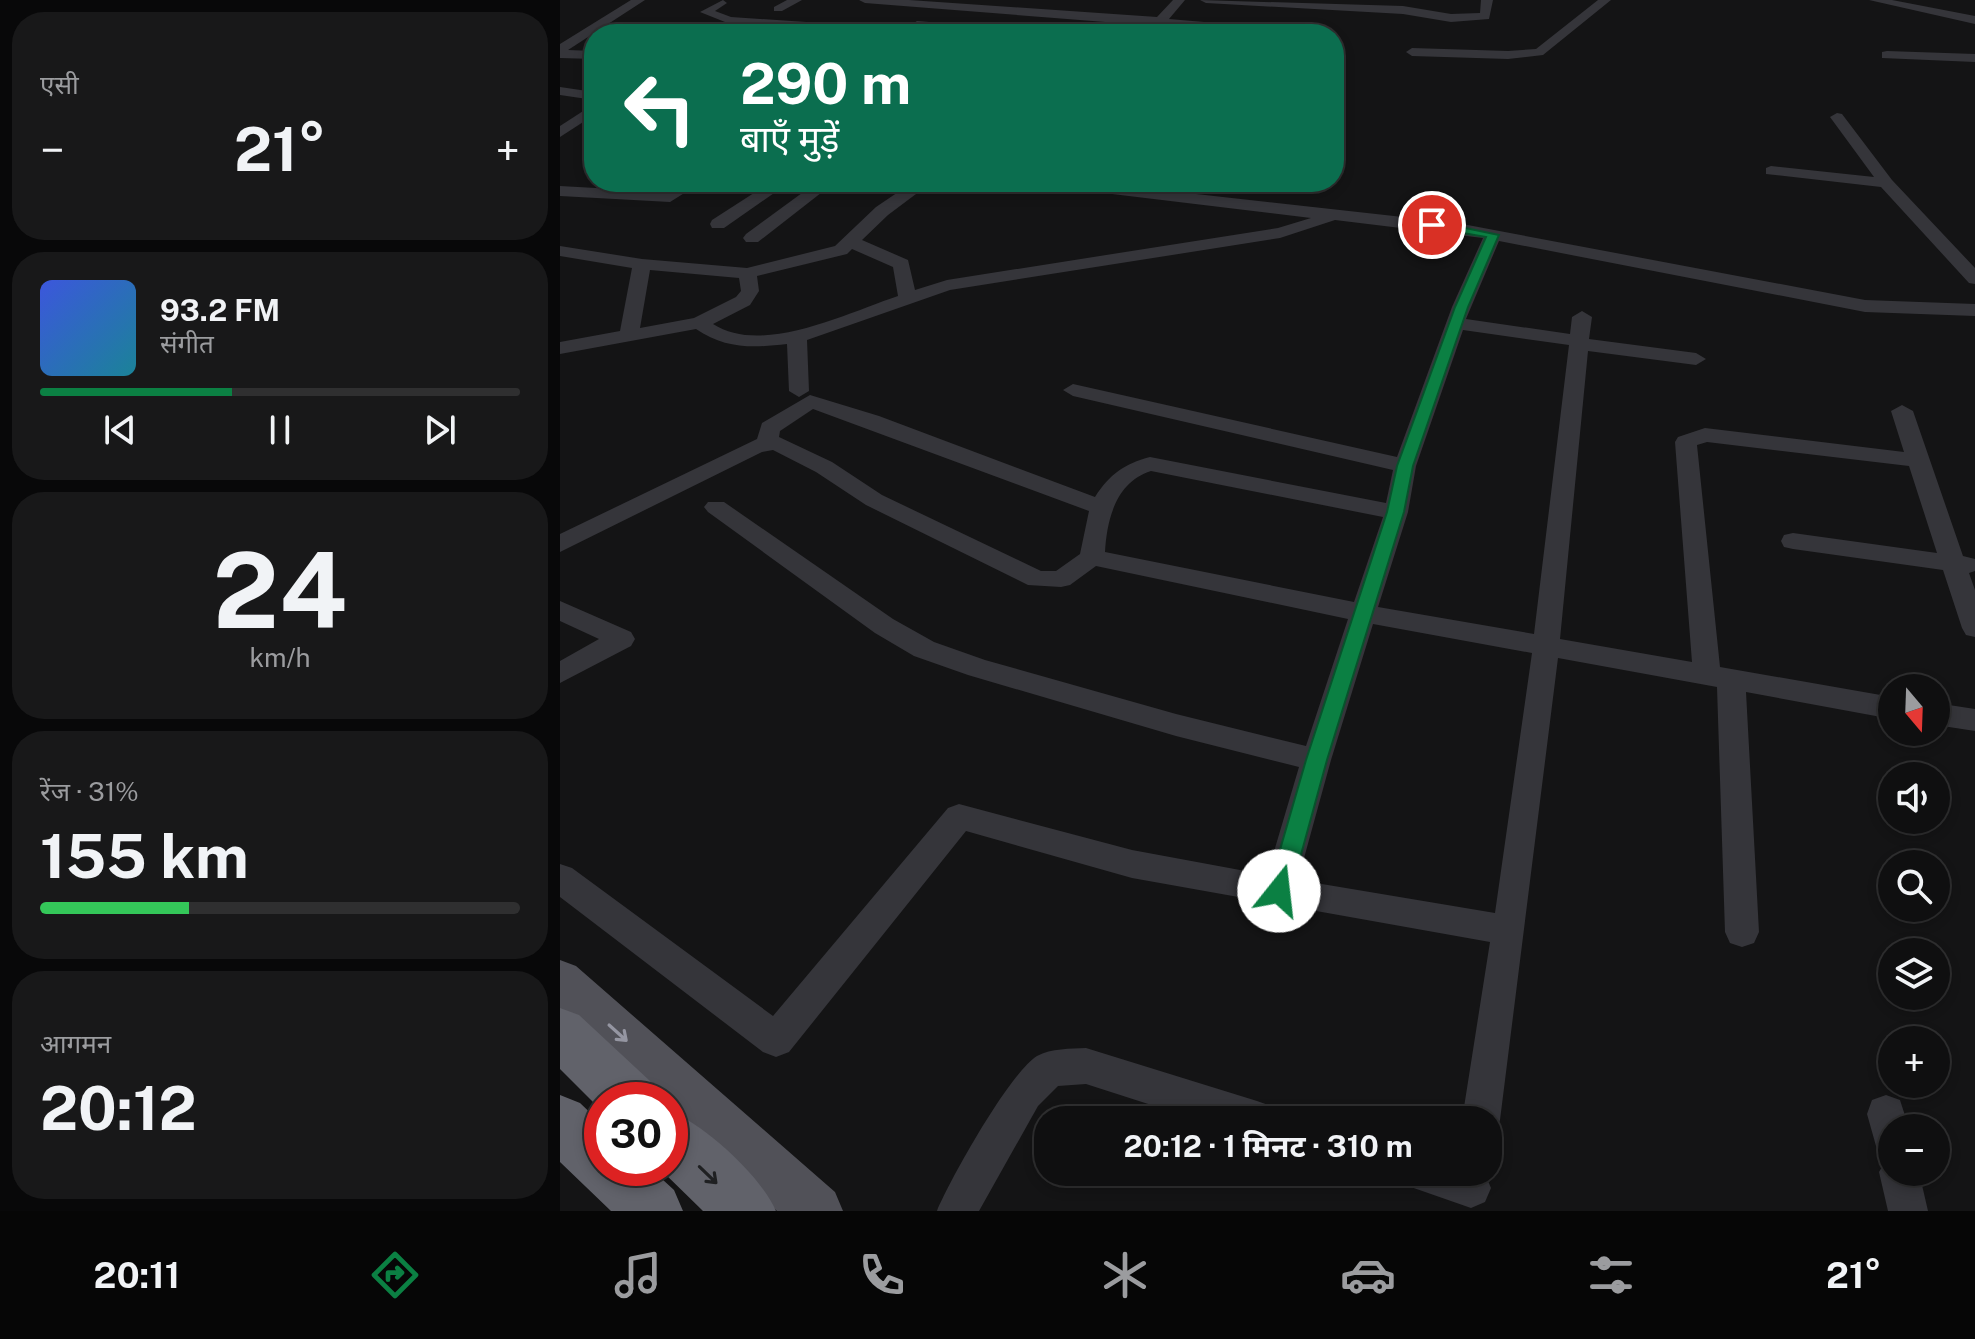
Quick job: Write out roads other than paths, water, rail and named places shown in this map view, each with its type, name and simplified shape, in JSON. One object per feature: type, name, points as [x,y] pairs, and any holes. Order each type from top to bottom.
[{"type":"highway","points":[[560,1033],[611,1082]]},
{"type":"highway","points":[[560,1123],[584,1146]]},
{"type":"highway","points":[[688,1156],[746,1211]]},
{"type":"highway","points":[[627,1186],[653,1211]]},
{"type":"main road","points":[[560,981],[816,1211]]},
{"type":"street","points":[[603,24],[639,0]]},
{"type":"street","points":[[697,0],[724,1]]},
{"type":"street","points":[[778,9],[796,0]]},
{"type":"street","points":[[865,0],[935,2],[1184,24]]},
{"type":"street","points":[[986,24],[1019,0]]},
{"type":"street","points":[[1084,15],[1102,0]]},
{"type":"street","points":[[1164,21],[1162,19],[1179,0]]},
{"type":"street","points":[[1206,0],[1404,5],[1451,18],[1482,18],[1487,0]]},
{"type":"street","points":[[1412,52],[1508,55],[1539,52],[1605,0]]},
{"type":"street","points":[[1875,0],[1975,20]]},
{"type":"street","points":[[724,1],[706,12],[730,20],[783,24]]},
{"type":"street","points":[[916,24],[908,19],[935,2]]},
{"type":"street","points":[[1237,24],[1257,2]]},
{"type":"street","points":[[560,52],[584,36]]},
{"type":"street","points":[[1944,43],[1960,57]]},
{"type":"street","points":[[560,52],[584,54]]},
{"type":"street","points":[[1887,55],[1975,58]]},
{"type":"street","points":[[560,91],[584,95]]},
{"type":"street","points":[[560,133],[584,115]]},
{"type":"street","points":[[1837,117],[1886,183],[1975,279]]},
{"type":"street","points":[[1771,171],[1886,183]]},
{"type":"street","points":[[566,191],[584,181]]},
{"type":"street","points":[[566,191],[670,197],[678,192]]},
{"type":"street","points":[[718,224],[767,192]]},
{"type":"street","points":[[752,238],[814,192]]},
{"type":"street","points":[[560,251],[642,264],[747,273],[841,250],[882,211],[910,192]]},
{"type":"street","points":[[1141,192],[1407,221],[1865,306],[1975,310]]},
{"type":"street","points":[[568,346],[599,352],[625,352],[720,337],[761,341],[797,337],[947,285],[1291,231],[1335,215]]},
{"type":"street","points":[[1279,891],[1316,760],[1396,512],[1405,466],[1455,323],[1493,235]]},
{"type":"street","points":[[852,242],[902,264],[907,297]]},
{"type":"street","points":[[629,334],[642,264]]},
{"type":"street","points":[[568,346],[699,323],[743,301],[750,291],[747,273]]},
{"type":"street","points":[[1483,1106],[1546,646],[1582,317]]},
{"type":"street","points":[[699,323],[720,337]]},
{"type":"street","points":[[1455,323],[1696,359]]},
{"type":"street","points":[[797,337],[799,391]]},
{"type":"street","points":[[1073,390],[1405,466]]},
{"type":"street","points":[[767,443],[770,428],[810,401],[1101,507]]},
{"type":"street","points":[[1902,411],[1919,460],[1965,565],[1975,628]]},
{"type":"street","points":[[1742,932],[1719,677],[1686,442],[1705,435],[1919,460]]},
{"type":"street","points":[[560,544],[767,443],[776,443],[812,461],[874,500],[1037,579],[1061,579],[1092,557],[1362,613],[1878,705]]},
{"type":"street","points":[[1092,557],[1093,528],[1101,507],[1129,471],[1150,464],[1396,512]]},
{"type":"street","points":[[716,507],[884,626],[924,649],[978,668],[1176,725],[1316,760]]},
{"type":"street","points":[[1793,541],[1965,565]]},
{"type":"street","points":[[560,610],[622,639],[560,673]]},
{"type":"street","points":[[1950,716],[1975,720]]},
{"type":"street","points":[[560,878],[776,1040],[959,817],[1132,864],[1509,930]]},
{"type":"street","points":[[957,1211],[1025,1093],[1050,1069],[1086,1066],[1213,1106]]},
{"type":"street","points":[[1902,1186],[1908,1211]]}]
